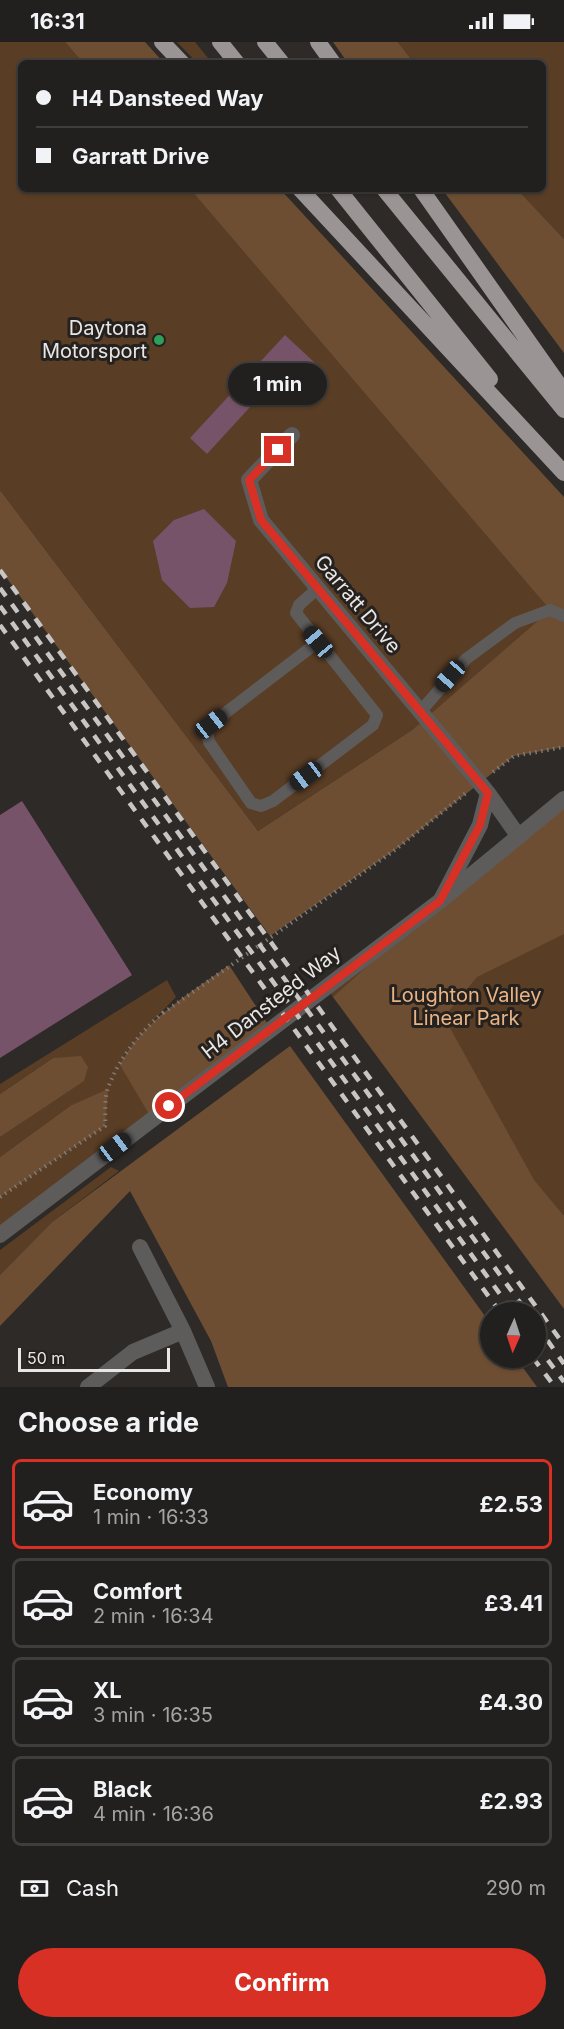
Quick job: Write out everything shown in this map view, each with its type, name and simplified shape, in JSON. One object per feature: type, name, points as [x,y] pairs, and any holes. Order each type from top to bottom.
[{"type":"highway","points":[[162,42],[179,60]]},
{"type":"highway","points":[[220,42],[235,60]]},
{"type":"highway","points":[[265,42],[280,60]]},
{"type":"highway","points":[[318,42],[331,60]]},
{"type":"highway","points":[[303,192],[564,472]]},
{"type":"highway","points":[[340,192],[564,472]]},
{"type":"highway","points":[[386,192],[564,410]]},
{"type":"highway","points":[[423,192],[564,392]]},
{"type":"street","name":"Garratt Drive","points":[[292,435],[249,480],[261,520],[484,788],[519,837]]},
{"type":"street","points":[[440,901],[476,835],[484,788]]},
{"type":"street","name":"H4 Dansteed Way","points":[[0,1235],[440,901],[564,799]]},
{"type":"street","points":[[140,1247],[183,1330],[207,1387]]},
{"type":"street","points":[[88,1387],[134,1352],[183,1330]]},
{"type":"lane","points":[[318,588],[299,605],[296,613],[377,715],[373,725],[273,801],[261,806],[251,803],[209,742],[207,732],[211,724],[318,642]]},
{"type":"lane","points":[[420,712],[466,659],[515,623],[550,610],[564,616]]},
{"type":"path","points":[[163,1013],[484,788],[514,756],[564,747]]},
{"type":"path","points":[[0,1197],[105,1126],[108,1089],[124,1056],[141,1034],[163,1013],[209,980]]},
{"type":"green space","name":"Daytona Motorsport","points":[[0,42],[65,42],[80,60],[18,60],[18,192],[193,192],[550,610],[412,730],[258,831],[0,490]]},
{"type":"green space","points":[[177,42],[195,42],[210,60],[194,60]]},
{"type":"green space","points":[[398,42],[564,42],[564,239],[520,192],[546,192],[546,60],[412,60]]},
{"type":"green space","name":"Loughton Valley Linear Park","points":[[564,799],[564,1308],[325,986]]},
{"type":"green space","points":[[167,980],[176,997],[124,1056],[152,1119],[0,1235],[0,1197],[15,1186],[70,1106],[0,1157],[0,1137],[26,1119],[53,1058],[0,1094],[0,1084]]},
{"type":"green space","points":[[111,1167],[119,1171],[52,1222],[0,1275],[0,1250]]},
{"type":"shaded area","points":[[65,42],[145,42],[161,60],[80,60]]},
{"type":"shaded area","points":[[333,42],[398,42],[412,60],[346,60]]},
{"type":"shaded area","points":[[193,192],[283,192],[564,497],[564,747],[514,756],[395,850],[270,936],[0,569],[0,490],[258,831],[412,730],[550,610]]},
{"type":"shaded area","points":[[444,192],[520,192],[564,239],[564,353]]},
{"type":"shaded area","name":"Loughton Valley Linear Park","points":[[564,799],[564,934],[477,977],[444,1017],[534,1180],[564,1216],[564,1309],[333,997],[440,901]]},
{"type":"shaded area","points":[[229,965],[271,1029],[152,1119],[120,1065],[129,1049],[154,1021],[183,997]]},
{"type":"shaded area","points":[[290,1046],[480,1309],[480,1368],[523,1368],[537,1387],[228,1387],[211,1341],[130,1191],[0,1326],[0,1275],[52,1222]]},
{"type":"shaded area","points":[[81,1056],[88,1067],[84,1081],[0,1137],[0,1094],[53,1058]]},
{"type":"shaded area","points":[[108,1089],[105,1126],[0,1197],[0,1157],[70,1106]]},
{"type":"building","points":[[285,335],[315,363],[274,407],[261,395],[207,454],[190,438]]},
{"type":"building","points":[[204,509],[236,541],[227,583],[214,607],[190,608],[162,580],[153,541],[174,520]]},
{"type":"building","points":[[22,801],[132,975],[0,1058],[0,815]]},
{"type":"railway","points":[[0,570],[564,1345]]},
{"type":"railway","points":[[0,588],[520,1302]]},
{"type":"railway","points":[[0,606],[506,1302]]},
{"type":"railway","points":[[0,625],[493,1302]]},
{"type":"railway","points":[[546,1338],[564,1364]]},
{"type":"railway","points":[[546,1358],[564,1382]]},
{"type":"railway","points":[[541,1368],[555,1387]]},
{"type":"place","name":"Daytona Motorsport","points":[[159,340]]},
{"type":"route","points":[[169,1106],[440,901],[467,854],[480,825],[488,793],[261,520],[249,480],[278,450]]}]
